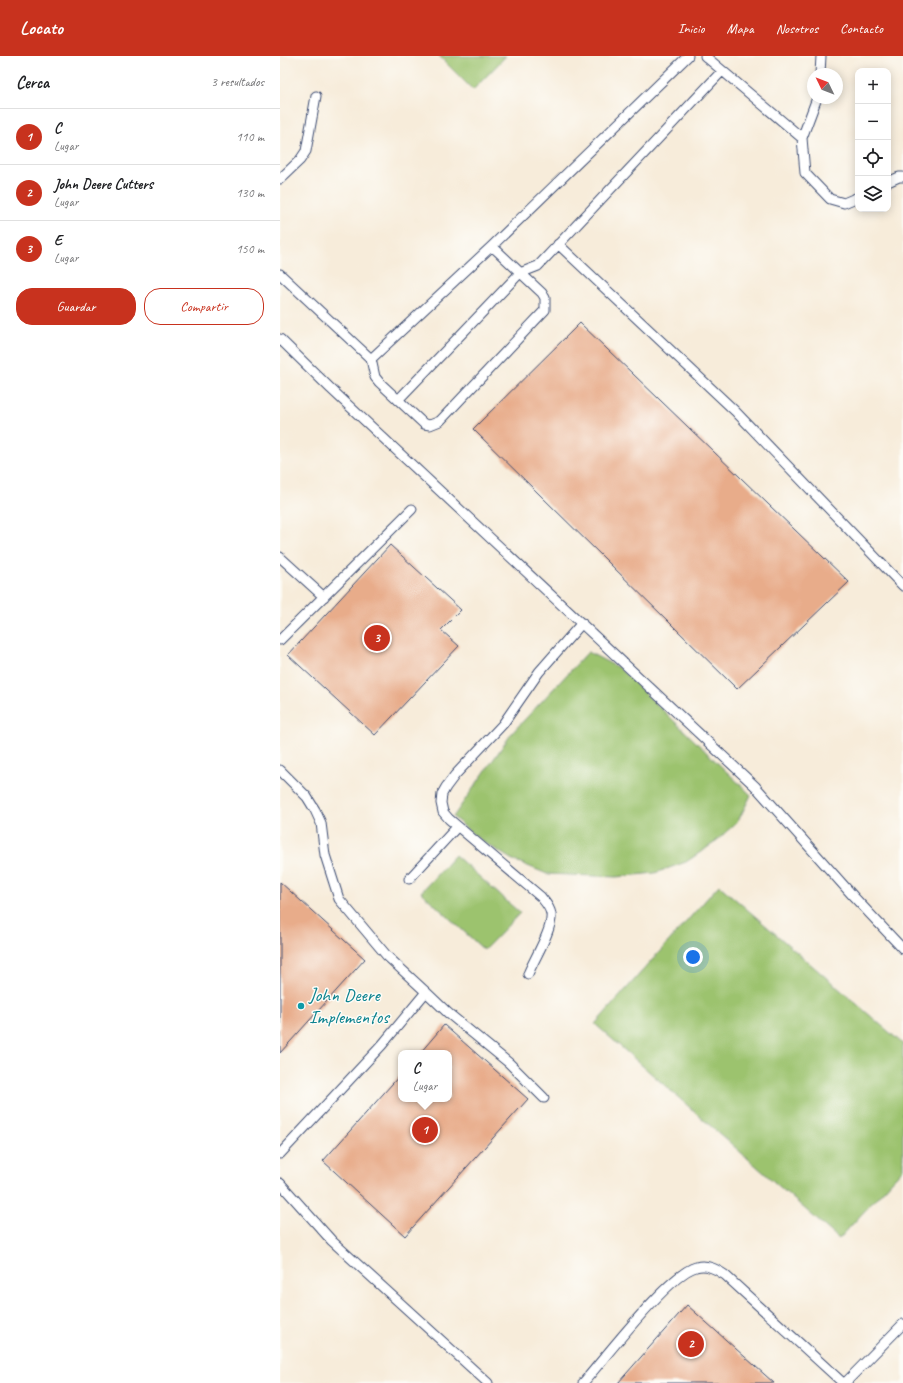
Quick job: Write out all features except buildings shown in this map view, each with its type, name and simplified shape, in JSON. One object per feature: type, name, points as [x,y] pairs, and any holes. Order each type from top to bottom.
[{"type":"lane","points":[[371,359],[492,246],[688,56]]},
{"type":"lane","points":[[705,56],[802,138]]},
{"type":"lane","points":[[820,56],[820,68]]},
{"type":"lane","points":[[398,400],[520,273],[538,266],[722,71]]},
{"type":"lane","points":[[280,179],[300,160],[306,151],[316,96]]},
{"type":"lane","points":[[815,104],[802,138],[805,173],[830,199],[844,203],[855,198]]},
{"type":"lane","points":[[891,181],[903,177]]},
{"type":"lane","points":[[558,244],[735,411],[903,586]]},
{"type":"lane","points":[[280,274],[371,359],[375,377],[419,421],[430,425],[436,424],[545,310],[545,298],[492,246]]},
{"type":"lane","points":[[280,339],[755,786],[854,897],[903,949]]},
{"type":"lane","points":[[280,640],[412,509]]},
{"type":"lane","points":[[280,557],[324,597]]},
{"type":"lane","points":[[528,974],[548,928],[551,915],[548,906],[541,897],[457,827],[442,812],[442,794],[455,775],[503,724],[540,672],[582,623]]},
{"type":"lane","points":[[280,770],[307,797],[321,823],[325,855],[339,899],[387,956],[448,1014],[509,1063],[544,1098]]},
{"type":"lane","points":[[409,879],[457,827]]},
{"type":"lane","points":[[280,1154],[382,1045],[426,992]]},
{"type":"lane","points":[[280,1183],[332,1241],[488,1383]]},
{"type":"lane","points":[[583,1383],[666,1288],[689,1269],[705,1266],[711,1267],[725,1275],[844,1383],[903,1324]]},
{"type":"green space","points":[[439,56],[506,56],[473,90]]},
{"type":"green space","points":[[588,652],[619,668],[751,795],[738,821],[714,843],[686,862],[655,873],[616,877],[547,874],[511,859],[479,839],[453,817],[512,733]]},
{"type":"green space","points":[[455,855],[520,913],[484,950],[421,892]]},
{"type":"green space","points":[[719,885],[903,1044],[903,1169],[839,1239],[595,1024]]},
{"type":"place","name":"E","points":[[377,638]]},
{"type":"place","name":"John Deere Implementos","points":[[301,1006]]},
{"type":"place","name":"C","points":[[425,1130]]},
{"type":"place","name":"John Deere Cutters","points":[[691,1344]]}]
